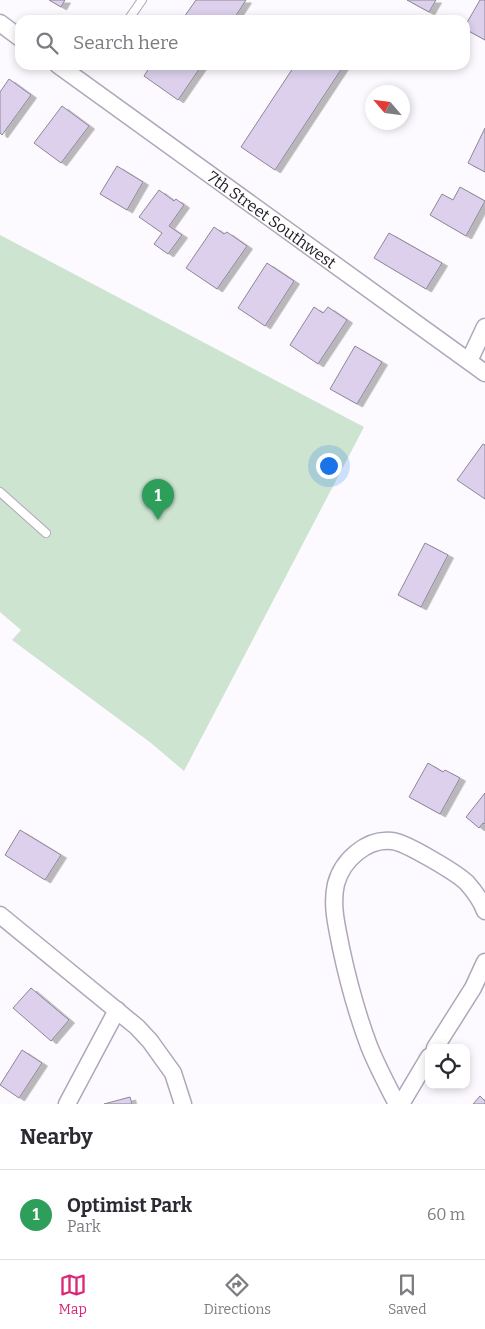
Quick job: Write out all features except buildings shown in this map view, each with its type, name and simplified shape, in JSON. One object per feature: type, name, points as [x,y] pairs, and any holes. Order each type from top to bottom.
[{"type":"street","points":[[0,23],[15,34]]},
{"type":"street","name":"7th Street Southwest","points":[[65,70],[485,373]]},
{"type":"street","points":[[469,360],[485,327]]},
{"type":"street","points":[[396,1104],[370,1047],[348,980],[336,926],[334,904],[336,884],[344,865],[360,850],[375,843],[392,841],[407,846],[466,882],[481,900],[485,912]]},
{"type":"street","points":[[0,915],[137,1027],[173,1073],[183,1104]]},
{"type":"street","points":[[438,1044],[473,988],[485,962]]},
{"type":"street","points":[[67,1104],[117,1010]]},
{"type":"street","points":[[400,1104],[425,1063]]},
{"type":"lane","points":[[132,15],[142,0]]},
{"type":"lane","points":[[0,492],[46,533]]},
{"type":"green space","points":[[0,235],[364,427],[184,771],[151,743],[12,640],[21,630],[0,612]]},
{"type":"place","name":"Optimist Park","points":[[158,520]]}]
